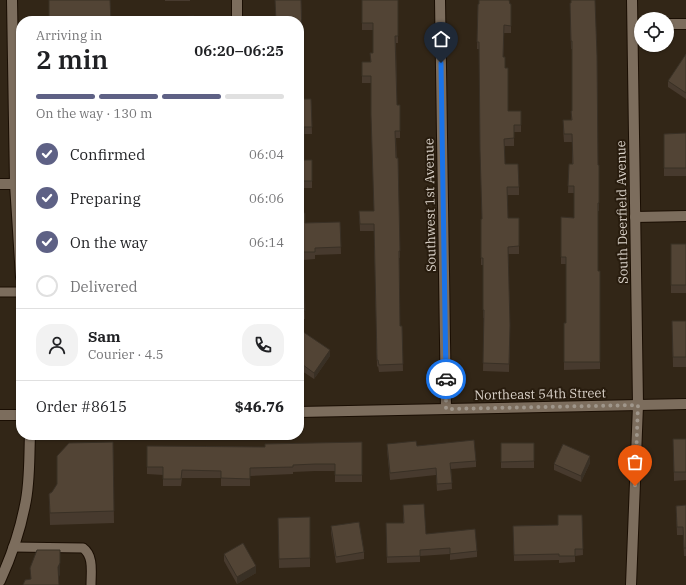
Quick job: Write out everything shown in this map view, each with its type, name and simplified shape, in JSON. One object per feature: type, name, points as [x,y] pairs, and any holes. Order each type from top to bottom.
[{"type":"street","points":[[12,0],[16,200]]},
{"type":"street","points":[[236,0],[237,16]]},
{"type":"street","name":"Southwest 1st Avenue","points":[[440,0],[446,409]]},
{"type":"street","name":"South Deerfield Avenue","points":[[632,0],[634,12]]},
{"type":"street","points":[[674,24],[686,24]]},
{"type":"street","name":"South Deerfield Avenue","points":[[631,585],[638,423],[635,217],[637,52]]},
{"type":"street","points":[[0,184],[15,184]]},
{"type":"street","points":[[635,217],[686,216]]},
{"type":"street","name":"Northeast 54th Street","points":[[304,412],[686,404]]},
{"type":"street","points":[[0,415],[16,415]]},
{"type":"street","points":[[0,581],[17,536],[25,504],[30,440]]},
{"type":"lane","points":[[0,292],[16,292]]},
{"type":"lane","points":[[13,547],[83,548],[89,554],[91,585]]},
{"type":"building","points":[[49,0],[110,0],[111,16],[49,16]]},
{"type":"building","points":[[275,0],[301,0],[301,16],[276,16]]},
{"type":"building","points":[[362,0],[398,0],[398,36],[395,36],[397,105],[400,105],[400,131],[395,131],[396,158],[398,158],[400,326],[402,326],[403,364],[379,365],[377,360],[374,224],[360,224],[359,211],[374,211],[371,76],[362,76],[362,62],[371,62],[370,53],[373,53],[373,23],[362,23]]},
{"type":"building","points":[[479,0],[509,0],[511,4],[511,26],[504,25],[503,57],[505,57],[505,68],[508,68],[508,111],[521,111],[521,125],[514,125],[514,138],[504,139],[505,164],[518,164],[519,187],[507,187],[508,218],[519,218],[519,246],[508,247],[510,325],[509,364],[483,363],[484,310],[483,258],[481,258],[482,219],[479,42],[477,42]]},
{"type":"building","points":[[571,0],[595,0],[599,165],[598,271],[600,271],[600,362],[564,362],[564,323],[566,323],[566,257],[561,257],[561,217],[574,218],[574,186],[568,186],[569,164],[573,164],[572,134],[564,134],[563,120],[572,120]]},
{"type":"building","points":[[686,54],[686,93],[668,81]]},
{"type":"building","points":[[304,99],[311,99],[312,127],[304,127]]},
{"type":"building","points":[[686,133],[686,168],[664,168],[664,134]]},
{"type":"building","points":[[304,160],[312,160],[312,181],[304,181]]},
{"type":"building","points":[[304,213],[305,223],[340,222],[341,247],[315,248],[315,252],[304,252]]},
{"type":"building","points":[[671,244],[686,244],[686,285],[671,285]]},
{"type":"building","points":[[304,282],[305,311],[304,311]]},
{"type":"building","points":[[672,321],[686,321],[686,357],[673,357]]},
{"type":"building","points":[[304,332],[330,350],[314,373],[304,366]]},
{"type":"building","points":[[673,439],[686,439],[686,472],[674,472]]},
{"type":"building","points":[[474,440],[476,461],[450,463],[452,483],[437,484],[436,468],[390,473],[387,444],[416,441],[417,446]]},
{"type":"building","points":[[113,442],[114,511],[50,513],[49,494],[57,484],[57,456],[69,443]]},
{"type":"building","points":[[362,442],[362,475],[335,475],[335,464],[315,464],[293,465],[293,467],[250,468],[250,479],[221,478],[221,471],[182,470],[181,479],[163,479],[163,467],[147,467],[147,446],[265,447],[265,444]]},
{"type":"building","points":[[501,443],[534,443],[534,461],[501,462]]},
{"type":"building","points":[[563,444],[590,456],[581,476],[554,464]]},
{"type":"building","points":[[424,504],[426,534],[475,529],[477,551],[450,554],[450,548],[420,550],[420,556],[387,557],[386,523],[404,523],[403,505]]},
{"type":"building","points":[[686,505],[686,548],[684,548],[683,527],[677,527],[676,506]]},
{"type":"building","points":[[558,515],[582,515],[583,549],[575,549],[575,556],[559,556],[559,554],[514,555],[513,526],[558,525]]},
{"type":"building","points":[[310,517],[310,558],[279,559],[278,518]]},
{"type":"building","points":[[359,522],[364,552],[336,557],[331,526]]},
{"type":"building","points":[[243,543],[256,566],[237,577],[224,554]]},
{"type":"building","points":[[37,550],[60,550],[60,563],[58,567],[59,585],[23,585],[25,580],[31,579],[30,568]]},
{"type":"way so far","points":[[446,379],[446,409],[638,405],[635,486]]},
{"type":"route","points":[[441,63],[446,379]]}]
